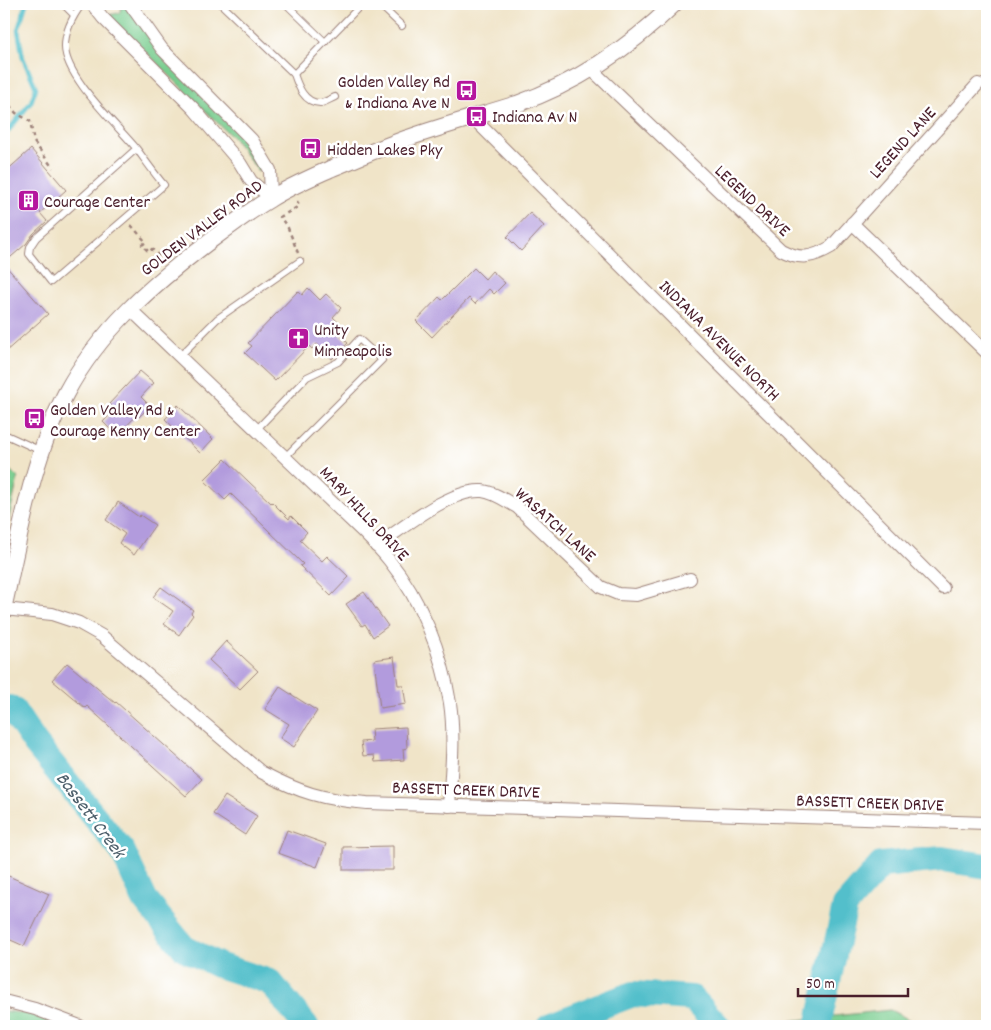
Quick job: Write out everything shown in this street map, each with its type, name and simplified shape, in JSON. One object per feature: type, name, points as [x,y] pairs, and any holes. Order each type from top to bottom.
[{"type":"street","points":[[92,4],[102,18],[194,109],[240,163],[251,181],[271,198]]},
{"type":"street","points":[[130,4],[162,48],[252,140],[270,170],[271,198]]},
{"type":"street","name":"GOLDEN VALLEY ROAD","points":[[4,605],[30,492],[51,425],[67,391],[87,359],[107,332],[130,308],[188,258],[271,198],[349,161],[408,137],[539,95],[591,69],[631,43],[674,4]]},
{"type":"street","name":"LEGEND DRIVE","points":[[591,69],[780,250],[793,256],[808,257],[819,254],[831,247],[852,223]]},
{"type":"street","name":"LEGEND LANE","points":[[852,223],[978,84]]},
{"type":"street","name":"INDIANA AVENUE NORTH","points":[[472,117],[943,588]]},
{"type":"street","points":[[852,223],[987,352]]},
{"type":"street","name":"MARY HILLS DRIVE","points":[[130,308],[376,546],[390,561],[412,593],[429,628],[450,704],[452,743],[449,806]]},
{"type":"street","name":"WASATCH LANE","points":[[376,546],[446,500],[463,493],[483,491],[500,497],[517,507],[601,587],[618,594],[636,595],[690,579]]},
{"type":"street","name":"BASSETT CREEK DRIVE","points":[[4,610],[52,614],[79,623],[102,636],[261,772],[288,786],[315,796],[344,802],[987,824]]},
{"type":"street","points":[[4,1001],[35,1009],[80,1026]]},
{"type":"lane","points":[[63,4],[74,15]]},
{"type":"lane","points":[[82,4],[74,15],[67,32],[65,47],[68,64],[78,81],[136,149],[164,185],[51,282],[29,254],[30,247],[36,238],[136,149]]},
{"type":"lane","points":[[221,4],[294,74],[298,86],[312,102],[321,104],[335,97]]},
{"type":"lane","points":[[286,4],[324,42]]},
{"type":"lane","points":[[294,74],[362,4]]},
{"type":"lane","points":[[378,4],[402,26]]},
{"type":"lane","points":[[180,356],[217,319],[300,261]]},
{"type":"lane","points":[[257,429],[307,377],[338,362],[359,339],[382,360],[285,457]]},
{"type":"lane","points":[[4,434],[42,452]]},
{"type":"path","points":[[4,99],[31,125],[34,142],[53,168]]},
{"type":"path","points":[[292,187],[299,206],[280,217],[292,236],[300,261]]},
{"type":"path","points":[[125,218],[146,242],[142,245],[149,252],[152,249],[162,259]]},
{"type":"green space","points":[[124,4],[243,135],[263,168],[262,170],[258,171],[235,140],[108,15],[119,13]]},
{"type":"green space","points":[[4,464],[18,478],[4,540]]},
{"type":"green space","points":[[890,1010],[922,1026],[741,1026]]},
{"type":"green space","points":[[4,1011],[30,1014],[59,1026],[4,1026]]},
{"type":"building","name":"Courage Center","points":[[31,149],[66,190],[40,213],[47,221],[33,234],[26,244],[4,263],[4,173]]},
{"type":"building","points":[[530,213],[544,226],[521,251],[507,237]]},
{"type":"building","points":[[4,264],[48,314],[4,353]]},
{"type":"building","points":[[474,268],[485,279],[492,271],[505,283],[494,294],[489,289],[475,304],[469,298],[432,337],[416,321],[439,297],[442,300]]},
{"type":"building","name":"Unity Minneapolis","points":[[308,288],[320,300],[326,294],[341,308],[333,317],[338,322],[332,328],[348,343],[332,359],[317,344],[312,349],[309,346],[275,381],[245,353],[252,346],[248,343],[298,291],[302,295]]},
{"type":"building","points":[[140,371],[154,383],[141,397],[150,406],[139,417],[137,415],[117,436],[103,422],[115,409],[109,404]]},
{"type":"building","points":[[178,405],[213,439],[200,453],[165,419]]},
{"type":"building","points":[[225,459],[271,503],[289,519],[291,516],[307,532],[300,540],[322,561],[327,556],[349,577],[331,596],[300,566],[303,564],[231,494],[225,500],[204,480]]},
{"type":"building","points":[[118,502],[139,517],[140,515],[155,525],[134,555],[119,543],[125,534],[106,520]]},
{"type":"building","points":[[161,587],[193,610],[191,613],[193,615],[179,635],[164,624],[173,611],[153,597]]},
{"type":"building","points":[[364,592],[388,626],[373,637],[365,624],[362,626],[346,604]]},
{"type":"building","points":[[226,641],[258,671],[240,689],[209,660]]},
{"type":"building","points":[[394,657],[398,685],[403,685],[406,704],[380,708],[374,660]]},
{"type":"building","points":[[67,663],[116,702],[202,779],[186,796],[87,706],[85,708],[52,680]]},
{"type":"building","points":[[280,687],[317,711],[294,747],[280,738],[289,724],[265,709]]},
{"type":"building","points":[[406,727],[407,748],[403,749],[404,760],[375,762],[374,755],[363,756],[361,742],[372,741],[371,729]]},
{"type":"building","points":[[225,796],[257,816],[245,835],[213,814]]},
{"type":"building","points":[[287,830],[326,844],[317,867],[278,853]]},
{"type":"building","points":[[393,846],[393,870],[343,870],[343,847]]},
{"type":"building","points":[[4,874],[49,894],[24,946],[4,937]]},
{"type":"waterway","points":[[4,136],[31,102],[36,88],[23,58],[18,30],[26,4]]},
{"type":"waterway","name":"Bassett Creek","points":[[10,708],[35,743],[123,852],[145,900],[184,948],[218,965],[270,982],[306,1026]]},
{"type":"waterway","name":"Bassett Creek","points":[[818,1026],[845,906],[881,865],[942,859],[987,866]]},
{"type":"waterway","name":"Bassett Creek","points":[[549,1026],[633,994],[692,998],[718,1026]]},
{"type":"place","name":"Golden Valley Rd & Indiana Ave N","points":[[466,91]]},
{"type":"place","name":"Indiana Av N","points":[[476,116]]},
{"type":"place","name":"Hidden Lakes Pky","points":[[311,149]]},
{"type":"place","name":"Courage Center","points":[[28,201]]},
{"type":"place","name":"Unity Minneapolis","points":[[298,339]]},
{"type":"place","name":"Golden Valley Rd & Courage Kenny Center","points":[[34,419]]}]
